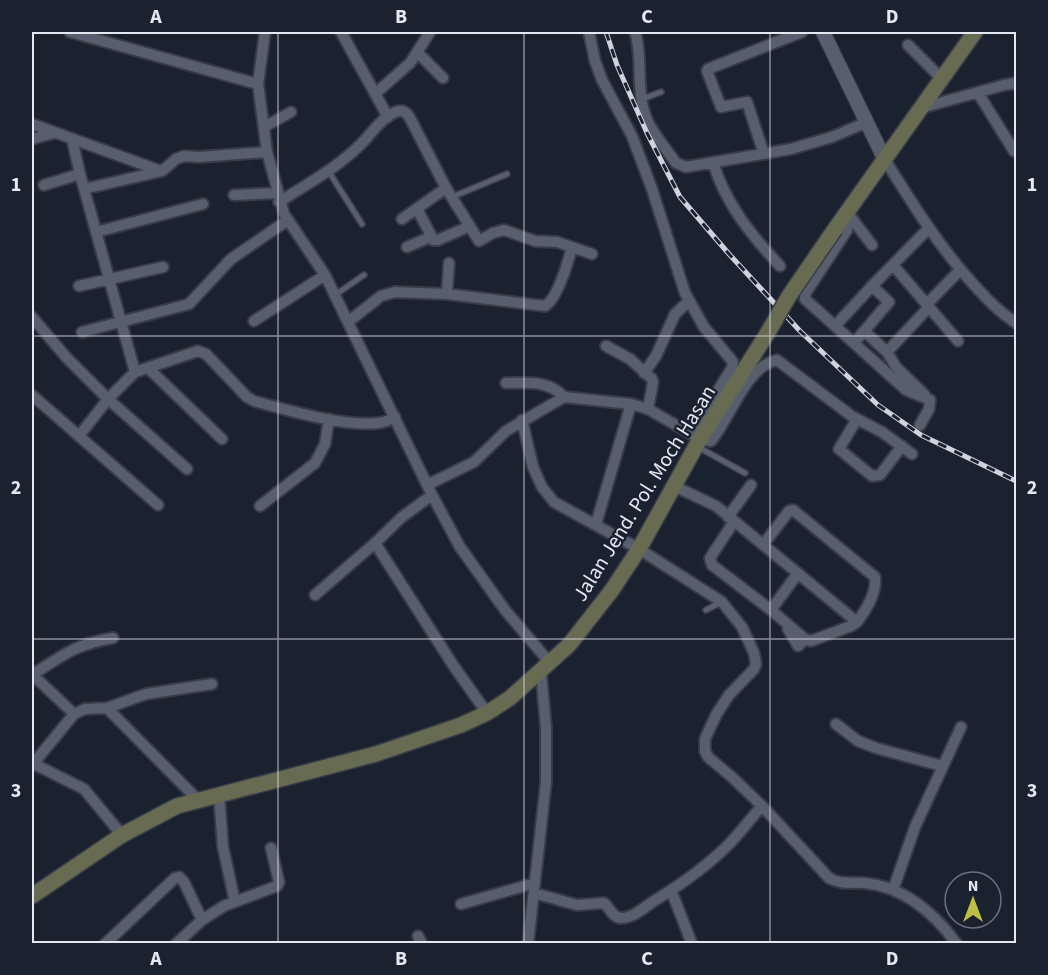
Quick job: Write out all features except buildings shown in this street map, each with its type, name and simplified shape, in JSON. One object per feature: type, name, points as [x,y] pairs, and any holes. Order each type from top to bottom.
[{"type":"main road","name":"Jalan Jend. Pol. Moch Hasan","points":[[32,896],[123,835],[159,814],[198,800],[376,754],[441,732],[487,713],[510,698],[545,668],[569,645],[592,617],[639,549],[674,486],[696,440],[793,290],[975,32]]},
{"type":"street","points":[[70,32],[258,84]]},
{"type":"street","points":[[262,32],[258,84],[267,152],[279,197],[288,220],[325,275],[430,490],[468,560],[545,668],[546,782],[528,944]]},
{"type":"street","points":[[341,32],[388,117]]},
{"type":"street","points":[[375,94],[394,79],[418,53],[430,32]]},
{"type":"street","points":[[589,32],[602,80],[632,136],[652,189],[689,302],[704,327],[733,362],[696,440]]},
{"type":"street","points":[[635,32],[639,46],[642,99],[646,117],[676,163],[686,167],[811,144],[865,123]]},
{"type":"street","points":[[764,154],[747,102],[721,107],[707,71],[802,32]]},
{"type":"street","points":[[823,32],[865,123],[928,229],[960,270],[1003,315],[1017,323]]},
{"type":"street","points":[[908,45],[942,79]]},
{"type":"street","points":[[418,53],[443,78]]},
{"type":"street","points":[[921,108],[1004,85],[1017,84]]},
{"type":"street","points":[[978,93],[1014,151]]},
{"type":"street","points":[[234,195],[279,197],[329,171],[352,153],[396,111],[406,112],[449,192],[479,241],[504,230],[535,241],[557,242],[592,254]]},
{"type":"street","points":[[264,127],[291,112]]},
{"type":"street","points":[[32,124],[162,171]]},
{"type":"street","points":[[32,139],[55,133]]},
{"type":"street","points":[[72,140],[135,372]]},
{"type":"street","points":[[84,189],[162,171],[176,159],[184,156],[267,152]]},
{"type":"street","points":[[713,162],[717,178],[730,204],[756,240],[780,266]]},
{"type":"street","points":[[44,185],[80,174]]},
{"type":"street","points":[[402,219],[417,208],[449,192]]},
{"type":"street","points":[[96,232],[202,204]]},
{"type":"street","points":[[417,208],[433,240],[470,226]]},
{"type":"street","points":[[82,332],[189,304],[231,259],[288,220]]},
{"type":"street","points":[[842,222],[872,245]]},
{"type":"street","points":[[842,222],[847,230],[806,294],[806,299],[906,390],[930,400]]},
{"type":"street","points":[[835,326],[928,229]]},
{"type":"street","points":[[407,247],[432,237]]},
{"type":"street","points":[[348,322],[387,293],[395,292],[447,294],[549,305],[561,280],[572,247]]},
{"type":"street","points":[[447,294],[449,263]]},
{"type":"street","points":[[893,265],[958,341]]},
{"type":"street","points":[[79,286],[164,267]]},
{"type":"street","points":[[887,352],[960,270]]},
{"type":"street","points":[[254,321],[325,275]]},
{"type":"street","points":[[854,343],[892,305],[872,286]]},
{"type":"street","points":[[644,373],[656,356],[675,314],[689,302]]},
{"type":"street","points":[[32,317],[61,351],[108,399],[188,469]]},
{"type":"street","points":[[864,331],[887,352],[896,367],[930,400]]},
{"type":"street","points":[[606,346],[630,359],[652,378],[648,409]]},
{"type":"street","points":[[79,436],[108,399],[135,372],[200,351],[206,354],[250,399],[329,419],[377,424],[395,417]]},
{"type":"street","points":[[315,595],[375,543],[430,490],[480,458],[506,431],[522,420],[564,398],[631,404],[648,409],[696,440],[712,441],[753,375],[773,360],[780,361],[856,419],[882,432],[912,454]]},
{"type":"street","points":[[148,368],[222,439]]},
{"type":"street","points":[[506,383],[540,383],[557,389],[564,398]]},
{"type":"street","points":[[32,395],[158,505]]},
{"type":"street","points":[[920,425],[929,409],[930,400]]},
{"type":"street","points":[[596,524],[631,404]]},
{"type":"street","points":[[260,506],[315,463],[325,444],[329,419]]},
{"type":"street","points":[[856,419],[838,449],[872,476],[880,475],[902,446]]},
{"type":"street","points":[[522,420],[533,467],[542,487],[554,502],[639,549],[722,602],[742,627],[754,653],[756,664],[729,695],[717,715],[705,739],[705,751],[708,757],[762,806],[829,878],[843,884],[865,883],[893,890],[927,910],[942,924],[957,944]]},
{"type":"street","points":[[752,485],[710,558],[710,562],[805,639],[816,641],[856,622],[868,606],[875,585],[875,577],[793,510],[789,511],[764,545]]},
{"type":"street","points":[[674,486],[704,499],[764,545],[856,622]]},
{"type":"street","points":[[375,543],[453,665],[487,713]]},
{"type":"street","points":[[771,610],[798,573]]},
{"type":"street","points":[[74,714],[32,675],[71,649],[113,638]]},
{"type":"street","points":[[123,835],[84,789],[32,763],[74,714],[85,709],[107,708],[147,694],[212,684]]},
{"type":"street","points":[[107,708],[198,800]]},
{"type":"street","points":[[836,724],[858,741],[942,766]]},
{"type":"street","points":[[893,890],[915,827],[961,727]]},
{"type":"street","points":[[219,795],[223,847],[235,902]]},
{"type":"street","points":[[461,904],[534,888],[577,905],[604,903],[614,915],[622,918],[635,914],[705,865],[731,842],[762,806]]},
{"type":"street","points":[[176,944],[202,920],[224,906],[278,885],[271,848]]},
{"type":"street","points":[[105,944],[175,878],[179,877],[184,882],[202,920]]},
{"type":"street","points":[[671,890],[692,944]]},
{"type":"lane","points":[[642,99],[661,92]]},
{"type":"lane","points":[[329,171],[362,224]]},
{"type":"lane","points":[[449,192],[507,174]]},
{"type":"lane","points":[[335,295],[364,275]]},
{"type":"lane","points":[[696,440],[745,473]]},
{"type":"lane","points":[[706,610],[722,602]]},
{"type":"railway","points":[[606,32],[617,65],[647,133],[680,197],[729,254],[800,331],[878,405],[921,435],[1016,481]]}]
